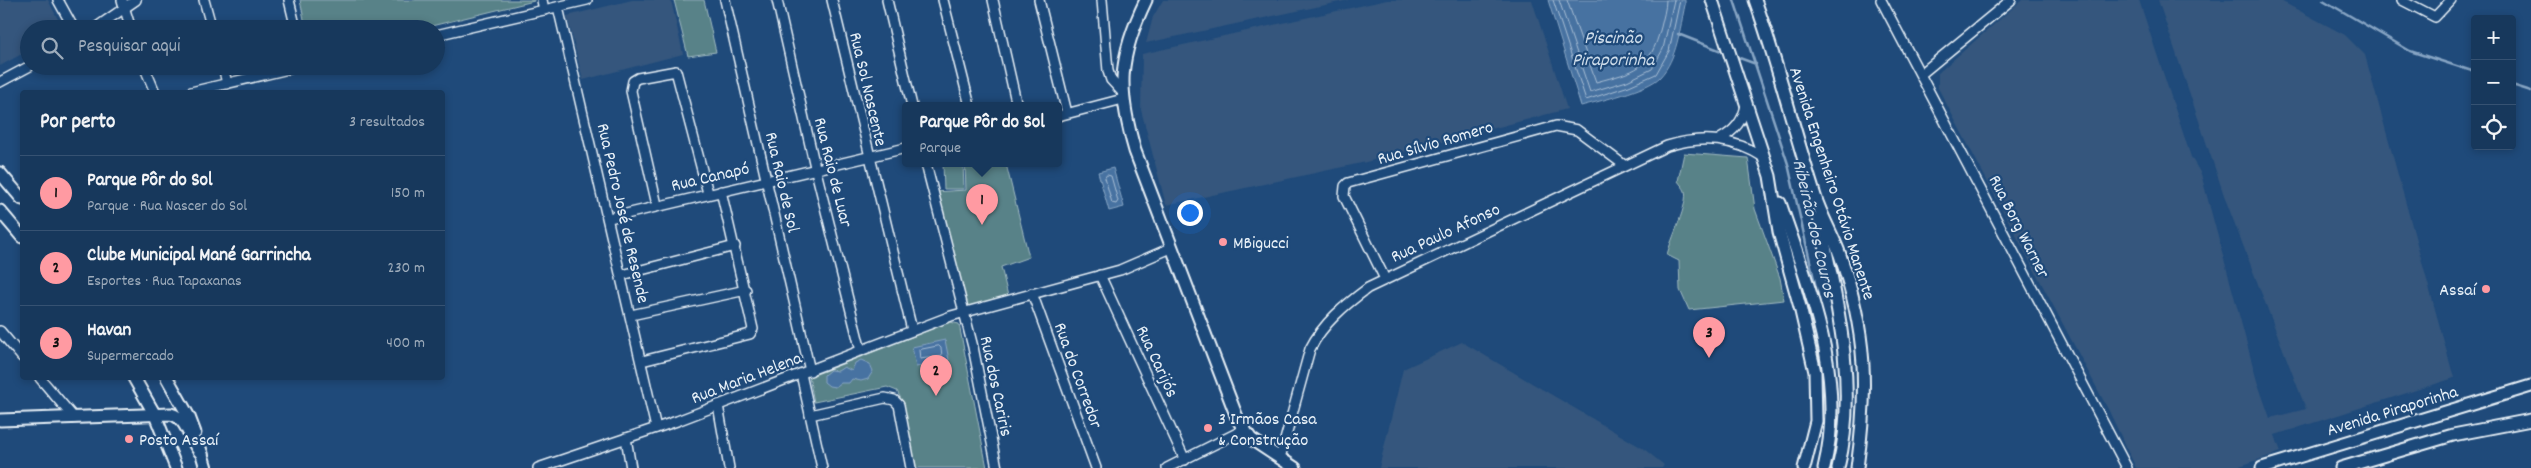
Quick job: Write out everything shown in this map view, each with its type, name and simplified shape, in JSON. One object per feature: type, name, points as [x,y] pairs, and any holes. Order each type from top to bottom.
[{"type":"main road","points":[[1146,0],[1132,30],[1125,54],[1123,96],[1135,151],[1243,430],[1251,439],[1295,468]]},
{"type":"main road","points":[[1712,0],[1815,307],[1830,367],[1831,422],[1824,468]]},
{"type":"main road","name":"Avenida Engenheiro Otávio Manente","points":[[1755,0],[1815,197],[1841,257],[1862,342],[1865,365],[1865,403],[1857,467]]},
{"type":"main road","points":[[0,173],[20,197]]},
{"type":"main road","points":[[1770,176],[1779,232],[1800,307],[1816,381],[1816,421],[1808,465]]},
{"type":"main road","points":[[1815,197],[1844,354],[1845,415],[1838,468]]},
{"type":"main road","points":[[0,211],[20,235]]},
{"type":"main road","points":[[135,380],[155,415],[176,468]]},
{"type":"main road","points":[[168,380],[189,417],[206,468]]},
{"type":"main road","name":"Avenida Piraporinha","points":[[2262,468],[2531,386]]},
{"type":"main road","points":[[0,420],[171,414],[179,418],[195,448],[202,454]]},
{"type":"main road","points":[[2342,468],[2453,435],[2531,420]]},
{"type":"street","points":[[58,0],[69,20]]},
{"type":"street","points":[[104,20],[122,4],[136,0]]},
{"type":"street","points":[[204,0],[210,20]]},
{"type":"street","points":[[289,0],[294,20]]},
{"type":"street","points":[[542,0],[544,10]]},
{"type":"street","points":[[445,33],[587,0]]},
{"type":"street","name":"Rua Raio de Sol","points":[[726,0],[810,370]]},
{"type":"street","name":"Rua Raio de Luar","points":[[777,0],[815,168],[861,351]]},
{"type":"street","name":"Rua Sol Nascente","points":[[832,0],[868,156],[912,330]]},
{"type":"street","points":[[887,0],[911,102]]},
{"type":"street","points":[[943,0],[969,102]]},
{"type":"street","points":[[993,0],[1016,102]]},
{"type":"street","points":[[1040,0],[1061,102]]},
{"type":"street","points":[[1063,114],[1123,96],[1111,80],[1108,71],[1102,0]]},
{"type":"street","name":"Rua Borg Warner","points":[[1881,0],[2127,468]]},
{"type":"street","points":[[1921,74],[2011,0]]},
{"type":"street","points":[[2402,0],[2432,17],[2441,13],[2451,0]]},
{"type":"street","points":[[122,4],[128,20]]},
{"type":"street","name":"Rua Pedro José de Resende","points":[[558,7],[609,218],[656,428]]},
{"type":"street","points":[[0,82],[20,71]]},
{"type":"street","points":[[657,205],[631,91],[633,81],[638,78],[676,71],[708,193]]},
{"type":"street","points":[[147,75],[153,90]]},
{"type":"street","points":[[224,75],[227,84]]},
{"type":"street","points":[[200,90],[264,75]]},
{"type":"street","points":[[1720,139],[1729,134],[1741,121],[1746,104]]},
{"type":"street","name":"Rua Sílvio Romero","points":[[1385,279],[1344,196],[1345,186],[1348,183],[1556,126],[1568,127],[1587,136],[1624,165]]},
{"type":"street","name":"Rua Paulo Afonso","points":[[1280,458],[1304,365],[1317,334],[1350,301],[1385,279],[1624,165],[1676,143],[1720,139],[1739,144],[1765,158]]},
{"type":"street","name":"Rua Canapó","points":[[609,218],[657,205],[902,149]]},
{"type":"street","name":"Rua dos Cariris","points":[[927,167],[973,347],[998,468]]},
{"type":"street","points":[[642,361],[750,334],[754,326],[722,191]]},
{"type":"street","points":[[622,275],[735,246]]},
{"type":"street","name":"Rua Maria Helena","points":[[541,468],[656,428],[963,312],[1100,275],[1129,266],[1171,248]]},
{"type":"street","name":"Rua Carijós","points":[[1100,275],[1186,460]]},
{"type":"street","points":[[631,315],[746,290]]},
{"type":"street","name":"Rua do Corredor","points":[[1032,294],[1096,468]]},
{"type":"street","points":[[0,331],[20,355]]},
{"type":"street","points":[[801,374],[822,468]]},
{"type":"street","points":[[42,380],[74,418]]},
{"type":"street","points":[[810,415],[885,398],[894,400],[899,405],[911,468]]},
{"type":"street","points":[[718,405],[729,468]]},
{"type":"street","points":[[1167,468],[1243,430]]},
{"type":"street","points":[[626,438],[631,468]]},
{"type":"shaded area","points":[[0,0],[48,0],[58,20],[20,20],[20,55],[0,66]]},
{"type":"shaded area","points":[[632,0],[671,0],[683,54],[583,80],[567,16]]},
{"type":"shaded area","points":[[1163,0],[1349,0],[1146,43],[1153,17]]},
{"type":"shaded area","points":[[1387,0],[1532,0],[1567,109],[1366,162],[1166,205],[1141,110],[1142,54]]},
{"type":"shaded area","points":[[2022,0],[2139,0],[2191,157],[2201,174],[2257,381],[2270,418],[2306,409],[2226,201],[2158,0],[2279,0],[2345,35],[2365,55],[2454,378],[2275,435],[2281,452],[2234,468],[2136,468],[2109,411],[1938,88],[1938,73]]},
{"type":"shaded area","points":[[1462,342],[1644,449],[1664,465],[1662,468],[1379,468],[1403,369]]},
{"type":"green space","points":[[300,0],[534,0],[445,23],[445,20],[304,20]]},
{"type":"green space","points":[[674,0],[704,0],[716,52],[688,56]]},
{"type":"green space","points":[[1684,153],[1748,158],[1755,209],[1780,278],[1784,300],[1689,310],[1680,290],[1679,261],[1667,255],[1684,204],[1685,191],[1678,181]]},
{"type":"green space","points":[[943,167],[963,167],[964,189],[944,189]]},
{"type":"green space","points":[[965,167],[1007,167],[1029,257],[1001,267],[1008,296],[966,307],[934,192],[966,190]]},
{"type":"green space","points":[[950,322],[959,324],[987,468],[916,468],[902,401],[897,391],[887,387],[814,402],[809,377]]},
{"type":"water","name":"Piscinão Piraporinha","points":[[1548,0],[1685,0],[1674,52],[1666,70],[1654,82],[1634,91],[1581,106]]},
{"type":"water","points":[[1113,168],[1124,207],[1109,211],[1098,172]]},
{"type":"water","points":[[945,340],[949,360],[916,367],[912,347]]},
{"type":"water","points":[[861,360],[870,364],[873,371],[868,379],[861,381],[852,379],[849,383],[841,383],[835,387],[829,386],[824,382],[824,375],[830,370],[838,371],[844,367],[852,371],[855,363]]},
{"type":"waterway","name":"Ribeirão dos Couros","points":[[1734,0],[1788,164],[1822,314]]},
{"type":"waterway","points":[[2323,0],[2410,51],[2471,71]]},
{"type":"waterway","points":[[1678,34],[1724,52]]},
{"type":"waterway","points":[[1734,56],[1756,64]]},
{"type":"waterway","points":[[2516,86],[2531,91]]},
{"type":"waterway","name":"Ribeirão dos Couros","points":[[1834,373],[1836,395]]},
{"type":"waterway","name":"Ribeirão dos Couros","points":[[1832,452],[1836,400]]},
{"type":"place","name":"Parque Pôr do Sol","points":[[982,225]]},
{"type":"place","name":"MBigucci","points":[[1223,242]]},
{"type":"place","name":"Assaí","points":[[2486,289]]},
{"type":"place","name":"Havan","points":[[1709,358]]},
{"type":"place","name":"Clube Municipal Mané Garrincha","points":[[936,396]]},
{"type":"place","name":"3 Irmãos Casa & Construção","points":[[1208,428]]},
{"type":"place","name":"Posto Assaí","points":[[129,439]]}]
